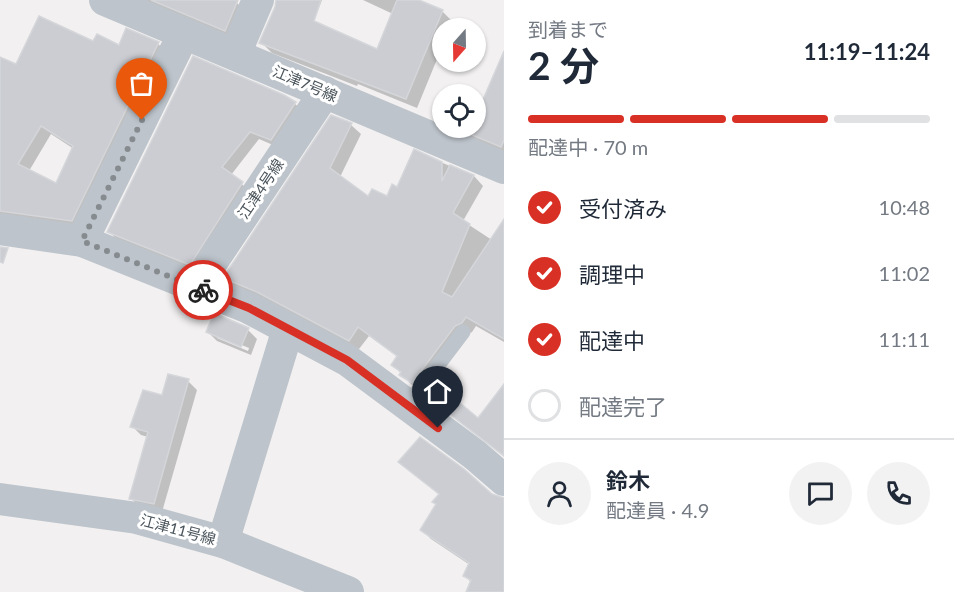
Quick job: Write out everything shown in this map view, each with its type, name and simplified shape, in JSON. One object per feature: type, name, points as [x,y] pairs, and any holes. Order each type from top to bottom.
[{"type":"street","name":"江津7号線","points":[[105,0],[504,168]]},
{"type":"street","points":[[235,54],[258,0]]},
{"type":"street","points":[[82,241],[184,33]]},
{"type":"street","name":"江津4号線","points":[[198,287],[210,265],[326,92]]},
{"type":"street","points":[[0,229],[82,241],[249,308],[347,360],[475,455],[504,480]]},
{"type":"street","points":[[223,542],[288,329]]},
{"type":"street","name":"江津11号線","points":[[0,499],[137,518],[223,542],[348,592]]},
{"type":"lane","points":[[407,406],[463,332]]},
{"type":"building","points":[[151,0],[238,0],[225,31]]},
{"type":"building","points":[[276,0],[321,0],[314,21],[377,49],[397,0],[419,0],[443,10],[440,18],[432,18],[432,36],[406,99],[259,43]]},
{"type":"building","points":[[39,16],[93,41],[97,34],[119,45],[126,28],[159,42],[72,221],[0,211],[0,57],[16,64]],"holes":[[[41,126],[73,146],[56,183],[18,164]]]},
{"type":"building","points":[[504,51],[504,140],[501,147],[479,138],[486,138],[486,93]]},
{"type":"building","points":[[193,56],[296,102],[271,140],[250,132],[222,167],[243,182],[190,265],[107,232]]},
{"type":"building","points":[[331,115],[352,123],[330,168],[368,196],[372,189],[387,196],[392,184],[397,187],[414,149],[442,162],[442,181],[450,165],[474,175],[453,213],[470,224],[442,292],[452,297],[504,219],[504,339],[466,317],[462,323],[455,326],[412,383],[399,375],[401,372],[391,365],[397,356],[358,327],[349,341],[257,292],[223,278]]},
{"type":"building","points":[[0,247],[8,248],[3,263],[0,262]]},
{"type":"building","points":[[214,313],[249,328],[241,347],[206,332]]},
{"type":"building","points":[[168,374],[189,379],[154,504],[129,499],[148,432],[130,427],[143,390],[162,395]]},
{"type":"building","points":[[504,384],[504,456],[443,409],[453,397],[478,418]]},
{"type":"building","points":[[420,437],[464,469],[492,494],[504,498],[504,592],[466,592],[471,580],[463,576],[469,563],[420,530],[436,504],[432,502],[439,494],[398,462]]},
{"type":"way so far","points":[[142,120],[82,241],[139,262],[203,290]]},
{"type":"route","points":[[203,290],[249,308],[347,360],[438,428]]}]
